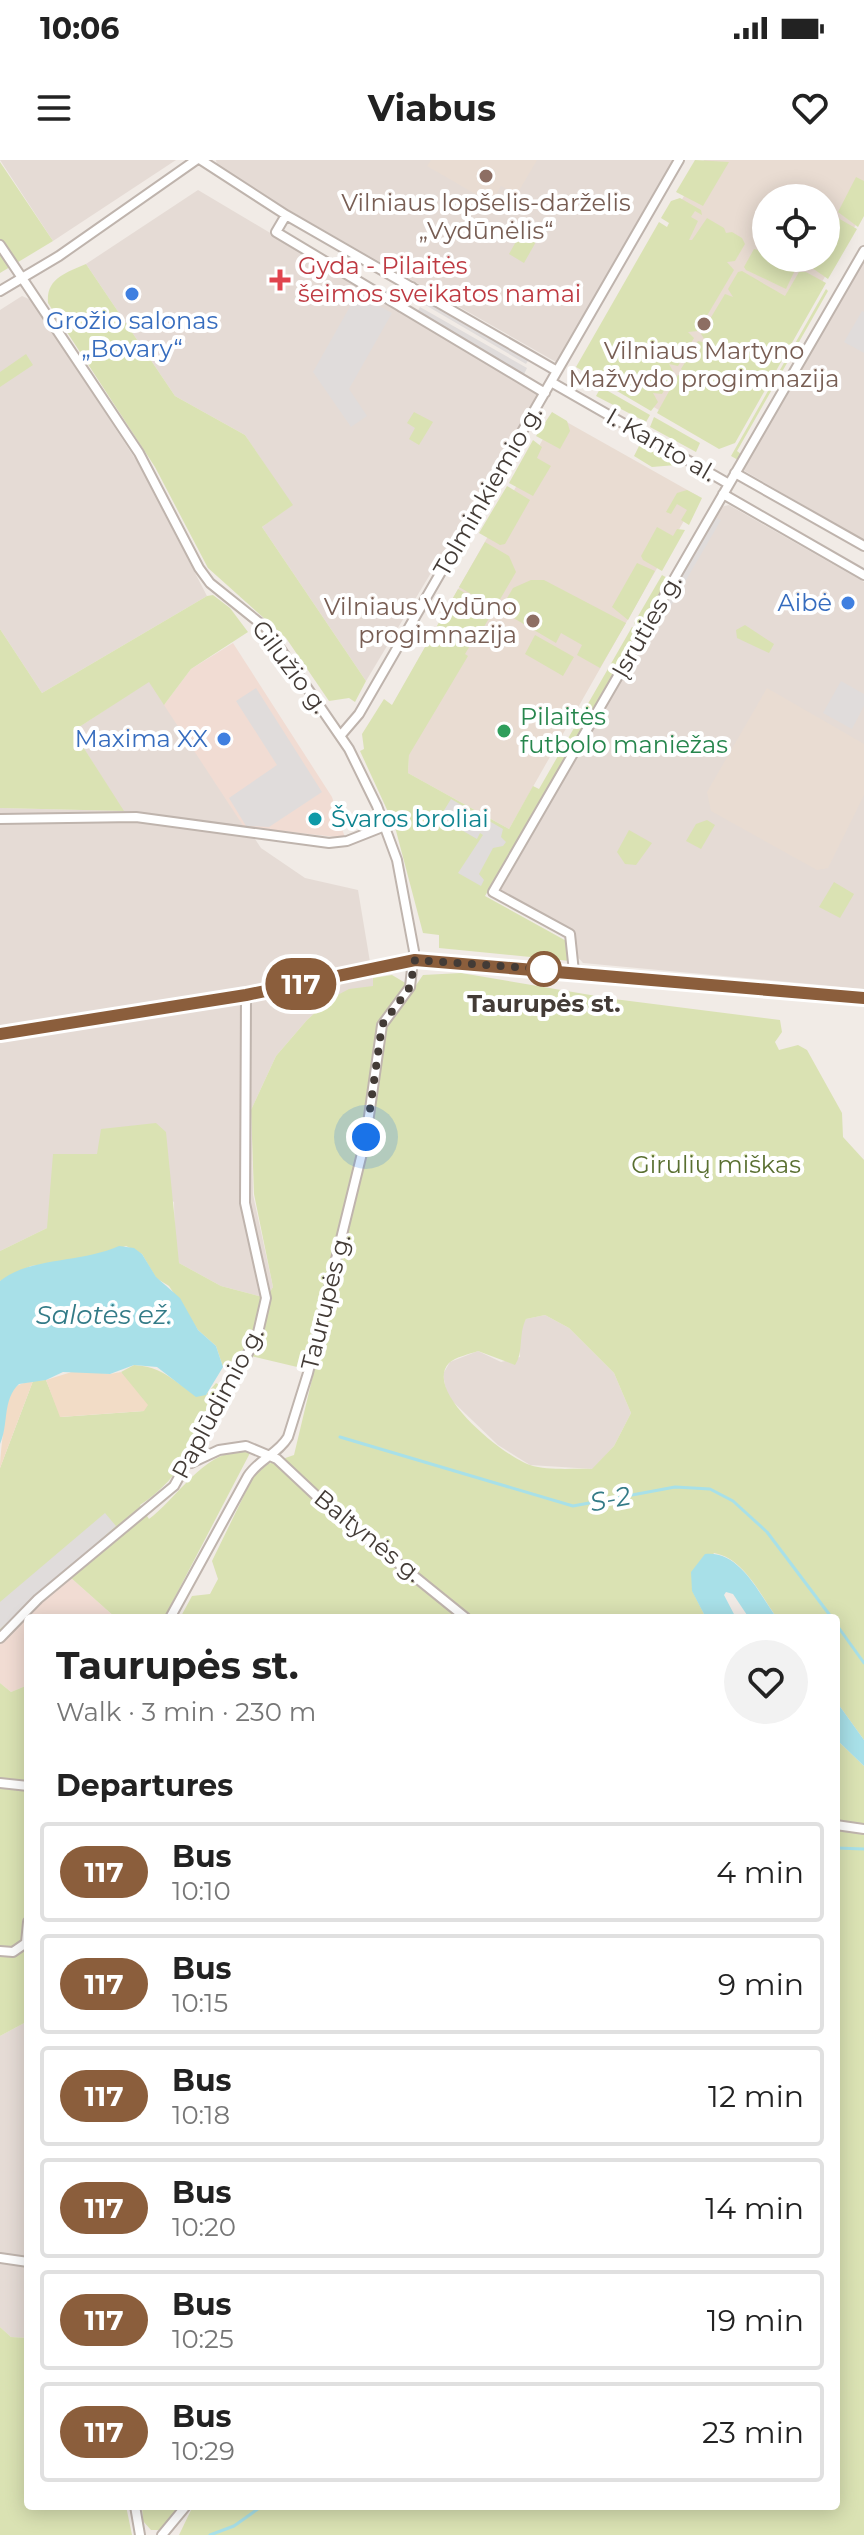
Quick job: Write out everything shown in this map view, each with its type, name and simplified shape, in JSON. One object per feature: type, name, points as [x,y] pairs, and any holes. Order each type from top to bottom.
[{"type":"street","points":[[0,291],[199,160],[286,215],[557,371]]},
{"type":"street","name":"Tolminkiemio g.","points":[[341,735],[359,714],[679,160]]},
{"type":"street","points":[[286,215],[276,232],[545,393]]},
{"type":"street","name":"Gilužio g.","points":[[0,245],[139,453],[199,568],[210,583],[266,628],[341,735],[385,826],[402,880],[415,960]]},
{"type":"street","name":"Įsruties g.","points":[[574,972],[570,934],[493,892],[864,251]]},
{"type":"street","points":[[362,284],[373,265]]},
{"type":"street","points":[[401,307],[412,287]]},
{"type":"street","name":"I. Kanto al.","points":[[551,382],[729,484]]},
{"type":"street","name":"I. Kanto al.","points":[[735,473],[864,546]]},
{"type":"street","name":"I. Kanto al.","points":[[723,494],[864,575]]},
{"type":"street","points":[[0,819],[136,817],[329,843],[347,841],[385,826]]},
{"type":"street","points":[[0,1034],[246,995],[415,960],[864,998]]},
{"type":"street","name":"Taurupės g.","points":[[172,1614],[248,1476],[283,1446],[298,1408],[366,1137],[382,1025],[410,987],[415,960]]},
{"type":"street","name":"Paplūdimio g.","points":[[0,1638],[38,1599],[161,1499],[189,1463],[257,1337],[264,1316],[265,1281],[245,1203],[246,995]]},
{"type":"street","points":[[189,1463],[219,1450],[246,1446],[269,1455]]},
{"type":"street","name":"Baltynės g.","points":[[269,1455],[461,1614]]},
{"type":"street","points":[[0,1783],[24,1786]]},
{"type":"street","points":[[840,1826],[864,1829]]},
{"type":"street","points":[[0,1951],[13,1952],[24,1944]]},
{"type":"street","points":[[0,2258],[24,2261]]},
{"type":"street","points":[[136,2510],[140,2535]]},
{"type":"street","points":[[162,2535],[183,2510]]},
{"type":"shaded area","points":[[0,160],[176,160],[53,241]]},
{"type":"shaded area","points":[[216,160],[674,160],[556,362],[218,170]]},
{"type":"shaded area","name":"Vilniaus lopšelis-darželis „Vydūnėlis“","points":[[431,160],[537,160],[517,194],[501,186],[491,203],[427,166]]},
{"type":"shaded area","name":"Vilniaus Martyno Mažvydo progimnazija","points":[[704,160],[864,160],[864,211],[840,251],[840,184],[752,184],[752,272],[828,272],[724,447],[585,368],[672,232],[670,221]]},
{"type":"shaded area","points":[[198,190],[539,393],[366,681],[262,527],[292,505],[245,435],[175,396],[86,264]]},
{"type":"shaded area","points":[[864,259],[864,541],[743,470]]},
{"type":"shaded area","points":[[357,294],[392,313],[349,389],[367,416],[351,427],[313,372]]},
{"type":"shaded area","points":[[22,296],[31,300],[138,463],[207,596],[42,693],[0,629],[0,310]]},
{"type":"shaded area","points":[[425,298],[529,359],[526,364],[422,303]]},
{"type":"shaded area","points":[[420,307],[527,368],[524,374],[417,312]]},
{"type":"shaded area","points":[[864,312],[864,353],[844,342]]},
{"type":"shaded area","name":"Vilniaus Vydūno progimnazija","points":[[556,416],[698,496],[509,829],[408,773],[409,755],[392,706]]},
{"type":"shaded area","points":[[729,505],[864,582],[864,989],[583,963],[575,954],[572,931],[501,890],[720,507]]},
{"type":"shaded area","points":[[715,517],[721,520],[657,630],[652,627]]},
{"type":"shaded area","points":[[233,643],[332,797],[345,838],[244,827],[164,705],[191,669]]},
{"type":"shaded area","points":[[149,681],[261,848],[305,878],[358,890],[374,986],[330,999],[307,1020],[276,1056],[251,1110],[253,1195],[273,1287],[266,1298],[221,1286],[179,1263],[175,1249],[174,1202],[98,1154],[47,1228],[0,1251],[0,808],[123,811],[73,731]]},
{"type":"shaded area","points":[[841,681],[864,694],[864,706],[852,729],[823,713]]},
{"type":"shaded area","points":[[256,688],[322,792],[269,827],[246,826],[229,798],[277,765],[236,701]]},
{"type":"shaded area","points":[[767,688],[864,744],[864,795],[828,868],[817,870],[711,811],[707,792]]},
{"type":"shaded area","points":[[451,799],[503,829],[501,837],[506,842],[493,848],[479,874],[484,880],[481,886],[458,873],[483,835],[480,833],[477,839],[446,821],[449,816],[443,812]]},
{"type":"shaded area","points":[[545,1315],[569,1328],[614,1373],[631,1413],[614,1446],[593,1469],[530,1465],[498,1445],[447,1396],[443,1374],[450,1362],[478,1351],[501,1362],[520,1357],[518,1334],[526,1319]]},
{"type":"shaded area","points":[[105,1513],[116,1526],[0,1629],[0,1602]]},
{"type":"shaded area","points":[[70,1577],[112,1614],[28,1614]]},
{"type":"shaded area","points":[[24,1619],[24,1687],[11,1692],[0,1683],[0,1644]]},
{"type":"shaded area","points":[[24,2023],[24,2338],[11,2337],[0,2327],[0,2036]]},
{"type":"green space","points":[[695,160],[729,162],[703,206],[676,192]]},
{"type":"green space","points":[[0,162],[53,241],[0,273]]},
{"type":"green space","points":[[856,177],[864,181],[864,216],[858,227],[840,214]]},
{"type":"green space","points":[[680,198],[701,210],[702,215],[695,211],[691,217],[698,221],[689,240],[707,218],[724,228],[726,233],[732,232],[742,238],[745,244],[735,261],[727,262],[734,270],[698,331],[688,332],[694,338],[678,366],[669,364],[674,373],[662,394],[653,393],[658,402],[651,411],[576,367],[659,222],[667,227],[669,223],[661,218],[671,201]]},
{"type":"green space","points":[[840,219],[857,229],[840,258]]},
{"type":"green space","points":[[522,231],[537,240],[524,263],[509,254]]},
{"type":"green space","points":[[752,253],[752,272],[794,272],[786,289],[746,270],[744,267]]},
{"type":"green space","points":[[86,264],[175,396],[245,435],[293,505],[262,527],[366,681],[355,702],[349,698],[329,701],[286,638],[208,568],[155,467],[48,303],[54,282]]},
{"type":"green space","points":[[742,271],[785,296],[799,272],[806,272],[826,283],[735,443],[719,449],[657,413],[678,375],[688,377],[681,369],[698,341],[707,343],[701,334],[725,294],[733,297],[728,289],[738,272]]},
{"type":"green space","points":[[818,272],[832,272],[828,279]]},
{"type":"green space","points":[[826,289],[828,291],[737,451],[741,454],[738,460],[731,456]]},
{"type":"green space","points":[[26,354],[33,365],[0,387],[0,372]]},
{"type":"green space","points":[[601,387],[650,415],[646,422],[596,396]]},
{"type":"green space","points":[[414,412],[433,422],[419,445],[409,439],[415,428],[407,423]]},
{"type":"green space","points":[[552,412],[567,421],[570,431],[560,449],[536,436]]},
{"type":"green space","points":[[654,417],[700,443],[696,452],[650,427]]},
{"type":"green space","points":[[533,440],[542,447],[537,458],[551,466],[533,496],[509,483]]},
{"type":"green space","points":[[640,444],[676,465],[652,467],[634,456]]},
{"type":"green space","points":[[507,486],[530,500],[505,544],[500,545],[479,533]]},
{"type":"green space","points":[[687,490],[702,498],[689,525],[681,520],[687,510],[677,504],[671,514],[666,512],[677,493]]},
{"type":"green space","points":[[657,527],[673,536],[677,529],[685,530],[662,571],[641,556]]},
{"type":"green space","points":[[485,542],[509,556],[516,572],[495,608],[459,587]]},
{"type":"green space","points":[[637,563],[655,571],[628,620],[612,607]]},
{"type":"green space","points":[[662,575],[669,579],[642,628],[634,623]]},
{"type":"green space","points":[[531,580],[544,580],[626,623],[600,668],[577,655],[582,645],[561,633],[556,643],[500,610],[513,588]]},
{"type":"green space","points":[[458,589],[494,610],[465,654],[468,656],[409,755],[408,773],[509,829],[533,786],[539,789],[632,627],[640,631],[485,896],[570,943],[570,961],[439,948],[439,935],[423,933],[395,827],[360,751],[364,749],[362,734],[384,699],[392,705]]},
{"type":"green space","points":[[213,595],[230,608],[248,632],[191,669],[164,705],[149,682],[73,731],[124,811],[0,808],[0,629],[42,693]]},
{"type":"green space","points":[[745,625],[774,644],[769,653],[737,638],[736,630]]},
{"type":"green space","points":[[535,635],[574,657],[563,676],[525,654]]},
{"type":"green space","points":[[707,820],[715,825],[701,849],[686,841],[696,824]]},
{"type":"green space","points":[[629,830],[652,843],[636,865],[625,864],[617,852]]},
{"type":"green space","points":[[834,882],[854,894],[840,918],[819,907]]},
{"type":"green space","name":"Girulių miškas","points":[[461,973],[614,999],[780,1020],[782,1032],[775,1042],[779,1050],[798,1045],[807,1050],[842,1113],[843,1137],[864,1160],[864,1740],[840,1707],[840,1614],[774,1614],[743,1570],[725,1556],[714,1553],[692,1590],[704,1614],[182,1614],[192,1596],[210,1594],[218,1579],[212,1561],[253,1477],[268,1464],[294,1455],[314,1371],[242,1354],[223,1367],[216,1346],[198,1330],[169,1286],[156,1278],[142,1254],[126,1246],[94,1257],[31,1266],[0,1281],[0,1251],[47,1228],[53,1154],[97,1154],[101,1129],[156,1123],[166,1132],[179,1263],[221,1286],[266,1298],[273,1287],[254,1194],[251,1110],[276,1056],[307,1020],[330,999],[349,989],[373,986],[373,978],[392,975],[414,988],[423,975]],"holes":[[[545,1315],[569,1328],[614,1373],[631,1413],[614,1446],[592,1469],[530,1465],[503,1450],[470,1422],[456,1405],[447,1390],[444,1375],[449,1363],[478,1351],[515,1365],[526,1319]]]},
{"type":"green space","points":[[134,1365],[147,1367],[206,1395],[216,1383],[225,1388],[179,1467],[155,1494],[140,1505],[149,1519],[208,1464],[235,1452],[250,1453],[166,1614],[112,1614],[70,1577],[28,1614],[24,1614],[24,1619],[0,1644],[0,1468],[33,1381],[46,1380],[61,1417],[144,1411],[121,1372]]},
{"type":"green space","points":[[0,1683],[11,1692],[24,1687],[24,2023],[0,2036]]},
{"type":"green space","points":[[840,1743],[864,1766],[864,2535],[179,2535],[191,2510],[840,2510]]},
{"type":"green space","points":[[0,2327],[11,2337],[24,2338],[24,2510],[127,2510],[132,2535],[0,2535]]},
{"type":"green space","points":[[142,2510],[179,2510],[163,2530],[151,2530],[143,2521]]},
{"type":"sand","points":[[78,1370],[110,1374],[121,1372],[148,1405],[144,1411],[60,1417],[46,1380]]},
{"type":"sand","points":[[33,1381],[0,1468],[9,1397],[18,1386]]},
{"type":"water","name":"Salotės ež.","points":[[119,1246],[134,1248],[142,1254],[156,1277],[180,1298],[198,1330],[216,1346],[223,1367],[206,1395],[196,1397],[157,1367],[134,1365],[110,1374],[63,1372],[46,1380],[19,1384],[10,1397],[0,1444],[0,1281],[26,1268]]},
{"type":"water","points":[[705,1554],[728,1559],[756,1586],[774,1614],[746,1614],[733,1594],[726,1592],[724,1595],[734,1614],[704,1614],[692,1591],[691,1572]]},
{"type":"water","points":[[840,1707],[864,1740],[864,1766],[840,1743]]},
{"type":"waterway","name":"S-2","points":[[340,1437],[573,1506],[675,1487],[710,1489],[733,1501],[767,1532],[829,1614]]},
{"type":"waterway","name":"S-2","points":[[840,1630],[864,1663]]},
{"type":"waterway","points":[[840,1848],[864,1849]]},
{"type":"waterway","points":[[210,2535],[234,2526],[256,2510]]},
{"type":"bus line","name":"117","points":[[0,1034],[49,1029],[246,995],[415,960],[864,998]]},
{"type":"place","name":"Vilniaus lopšelis-darželis „Vydūnėlis“","points":[[486,176]]},
{"type":"place","name":"Gyda - Pilaitės šeimos sveikatos namai","points":[[280,280]]},
{"type":"place","name":"Grožio salonas „Bovary“","points":[[132,294]]},
{"type":"place","name":"Vilniaus Martyno Mažvydo progimnazija","points":[[704,324]]},
{"type":"place","name":"Aibė","points":[[848,603]]},
{"type":"place","name":"Vilniaus Vydūno progimnazija","points":[[533,621]]},
{"type":"place","name":"Pilaitės futbolo maniežas","points":[[504,731]]},
{"type":"place","name":"Maxima XX","points":[[224,739]]},
{"type":"place","name":"Švaros broliai","points":[[315,819]]},
{"type":"place","name":"Taurupės st.","points":[[544,969]]},
{"type":"route","points":[[366,1137],[382,1025],[410,987],[415,960],[544,969]]}]
